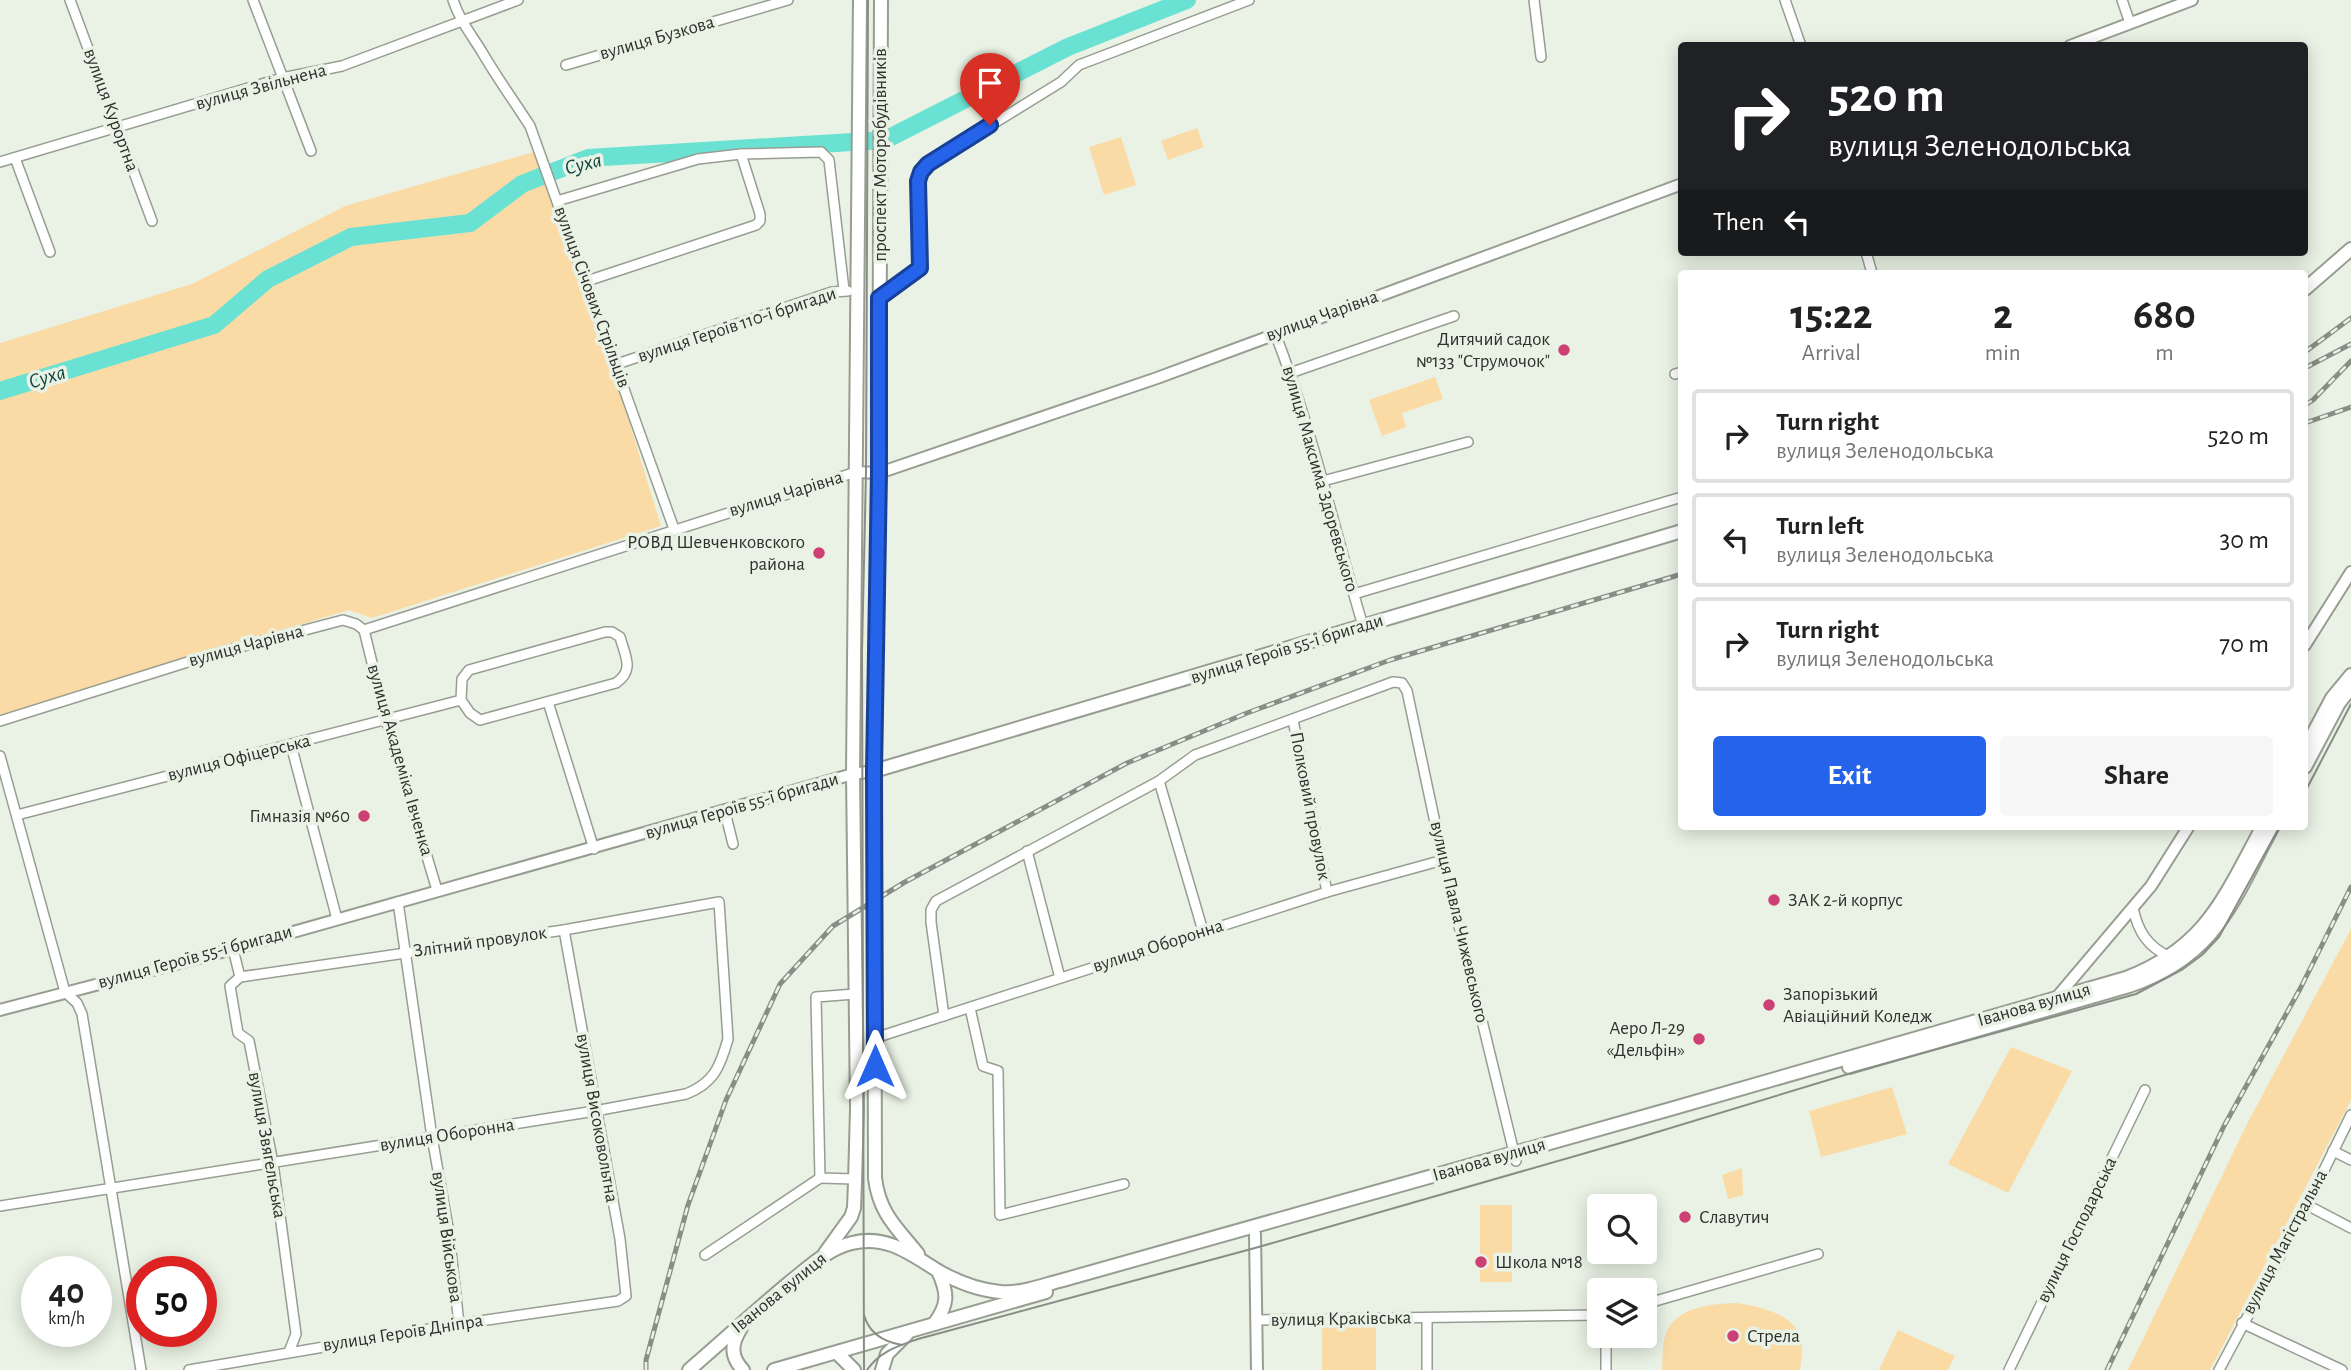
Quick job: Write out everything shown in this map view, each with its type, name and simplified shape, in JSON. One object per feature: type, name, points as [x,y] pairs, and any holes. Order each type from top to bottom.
[{"type":"main road","name":"проспект Моторобудівників","points":[[825,1253],[854,1208],[855,1179],[853,774],[860,0]]},
{"type":"main road","name":"проспект Моторобудівників","points":[[881,0],[879,473],[874,771],[875,1178],[877,1197],[885,1214],[923,1260]]},
{"type":"main road","points":[[2308,286],[2351,249]]},
{"type":"main road","name":"вулиця Героїв 55-ї бригади","points":[[874,771],[1678,532]]},
{"type":"main road","points":[[2308,743],[2332,698],[2351,675]]},
{"type":"main road","points":[[2308,761],[2339,703],[2351,688]]},
{"type":"main road","name":"Іванова вулиця","points":[[774,1370],[1255,1234],[2126,978],[2170,957],[2198,934],[2220,905],[2261,830]]},
{"type":"main road","name":"Іванова вулиця","points":[[690,1370],[746,1318],[825,1253],[852,1243],[873,1240],[894,1245],[938,1271],[986,1290],[1018,1291],[1515,1157],[2047,1010],[2152,978],[2177,965],[2205,942],[2228,910],[2271,830]]},
{"type":"main road","points":[[934,1324],[944,1310],[945,1294],[938,1271]]},
{"type":"main road","points":[[743,1370],[732,1349],[746,1318]]},
{"type":"main road","points":[[882,1370],[891,1348],[915,1329]]},
{"type":"main road","points":[[836,1353],[854,1370]]},
{"type":"street","name":"вулиця Курортна","points":[[70,0],[152,221]]},
{"type":"street","points":[[253,0],[311,151]]},
{"type":"street","name":"вулиця Січових Стрільців","points":[[453,0],[461,22],[530,126],[674,529]]},
{"type":"street","name":"вулиця Звільнена","points":[[0,162],[282,78],[342,66],[518,0]]},
{"type":"street","name":"вулиця Бузкова","points":[[566,65],[788,0]]},
{"type":"street","points":[[879,298],[920,268],[918,181],[928,164],[1061,82],[1079,65],[1249,0]]},
{"type":"street","points":[[1534,0],[1541,57]]},
{"type":"street","points":[[1786,0],[1800,42]]},
{"type":"street","points":[[2122,0],[2130,23]]},
{"type":"street","points":[[2080,42],[2192,0]]},
{"type":"street","points":[[556,201],[698,159],[741,154],[816,152],[826,155],[829,160],[844,290]]},
{"type":"street","points":[[587,281],[756,226],[760,221],[760,214],[741,154]]},
{"type":"street","points":[[15,158],[51,252]]},
{"type":"street","name":"вулиця Чарівна","points":[[0,720],[210,655],[343,620],[364,630],[856,472],[879,473],[1157,378],[1678,185]]},
{"type":"street","name":"вулиця Героїв 110-ї бригади","points":[[617,364],[844,290],[857,294]]},
{"type":"street","points":[[1290,373],[1454,316]]},
{"type":"street","name":"вулиця Максима Здоревського","points":[[1275,333],[1323,481],[1363,626]]},
{"type":"street","points":[[1323,481],[1468,442]]},
{"type":"street","points":[[1353,594],[1678,498]]},
{"type":"street","points":[[2308,640],[2351,572]]},
{"type":"street","name":"вулиця Академіка Івченка","points":[[364,630],[386,720],[437,890]]},
{"type":"street","points":[[605,632],[617,633],[620,637],[628,669],[616,683],[480,720],[461,700],[462,679],[468,670],[605,632]]},
{"type":"street","name":"вулиця Павла Чижевського","points":[[1293,720],[1393,682],[1402,684],[1407,691],[1443,860],[1515,1157]]},
{"type":"street","name":"вулиця Офіцерська","points":[[17,815],[461,700]]},
{"type":"street","points":[[548,702],[594,849]]},
{"type":"street","points":[[944,1016],[931,910],[936,901],[1159,781],[1195,755],[1293,720]]},
{"type":"street","name":"Полковий провулок","points":[[1293,720],[1327,892]]},
{"type":"street","points":[[290,745],[337,919]]},
{"type":"street","points":[[0,756],[65,992],[77,1003],[82,1014],[141,1370]]},
{"type":"street","name":"вулиця Героїв 55-ї бригади","points":[[0,1010],[594,849],[853,774],[874,771]]},
{"type":"street","points":[[1159,781],[1203,931]]},
{"type":"street","points":[[724,812],[733,844]]},
{"type":"street","points":[[2047,1010],[2151,886],[2186,830]]},
{"type":"street","points":[[1027,851],[1060,978]]},
{"type":"street","name":"вулиця Оборонна","points":[[875,1038],[1327,892],[1443,860]]},
{"type":"street","name":"вулиця Військова","points":[[398,902],[432,1137],[449,1233],[459,1324]]},
{"type":"street","name":"вулиця Оборонна","points":[[0,1206],[595,1111],[686,1094],[699,1089],[710,1081],[724,1054],[728,1039],[719,902]]},
{"type":"street","name":"Злітний провулок","points":[[240,976],[564,930],[719,902]]},
{"type":"street","points":[[2133,908],[2140,932],[2149,944],[2170,957]]},
{"type":"street","name":"вулиця Високовольтна","points":[[564,930],[620,1239],[627,1291],[626,1296],[618,1301]]},
{"type":"street","name":"вулиця Звягельська","points":[[233,948],[240,976],[230,986],[238,1033],[249,1041],[273,1163],[296,1334],[289,1352]]},
{"type":"street","points":[[820,1178],[816,997],[855,994]]},
{"type":"street","points":[[970,1008],[983,1066],[998,1071],[1000,1215],[1124,1184]]},
{"type":"street","name":"вулиця Господарська","points":[[2009,1370],[2146,1090]]},
{"type":"street","name":"вулиця Магістральна","points":[[2219,1370],[2307,1205],[2351,1115]]},
{"type":"street","points":[[2333,1151],[2351,1160]]},
{"type":"street","points":[[705,1255],[820,1178],[855,1179]]},
{"type":"street","points":[[2307,1205],[2351,1228]]},
{"type":"street","points":[[1255,1234],[1257,1370]]},
{"type":"street","points":[[1657,1301],[1818,1254]]},
{"type":"street","name":"вулиця Героїв Дніпра","points":[[189,1370],[459,1324],[618,1301]]},
{"type":"street","name":"вулиця Краківська","points":[[1256,1320],[1587,1315]]},
{"type":"street","name":"вулиця Краківська","points":[[1427,1318],[1427,1370]]},
{"type":"street","points":[[2242,1323],[2342,1370]]},
{"type":"street","points":[[1606,1348],[1606,1370]]},
{"type":"shaded area","points":[[1197,128],[1204,147],[1168,160],[1161,141]]},
{"type":"shaded area","points":[[1121,137],[1136,185],[1104,195],[1089,147]]},
{"type":"shaded area","points":[[534,152],[612,366],[661,526],[372,618],[349,610],[0,715],[0,343],[192,284],[345,206]]},
{"type":"shaded area","points":[[1435,377],[1443,399],[1402,413],[1406,427],[1382,436],[1369,400]]},
{"type":"shaded area","points":[[2351,929],[2351,1100],[2210,1370],[2128,1370],[2247,1124]]},
{"type":"shaded area","points":[[2011,1047],[2072,1071],[2008,1193],[1948,1164]]},
{"type":"shaded area","points":[[1892,1087],[1907,1134],[1821,1157],[1809,1111]]},
{"type":"shaded area","points":[[1742,1168],[1743,1195],[1728,1199],[1722,1175]]},
{"type":"shaded area","points":[[1480,1205],[1512,1205],[1512,1282],[1480,1282]]},
{"type":"shaded area","name":"Стрела","points":[[1736,1303],[1773,1312],[1796,1328],[1801,1340],[1800,1370],[1662,1370],[1665,1336],[1676,1319],[1704,1306]]},
{"type":"shaded area","points":[[1322,1327],[1376,1327],[1376,1370],[1322,1370]]},
{"type":"shaded area","points":[[1898,1330],[1955,1356],[1948,1370],[1879,1370]]},
{"type":"waterway","name":"Суха","points":[[0,391],[214,325],[268,279],[351,237],[470,223],[522,184],[588,158],[885,140],[1068,47],[1187,0]]},
{"type":"tram line","points":[[864,1370],[862,651],[866,472],[868,0]]},
{"type":"tram line","points":[[2308,786],[2351,704]]},
{"type":"tram line","points":[[867,1370],[884,1354],[918,1339],[1255,1248],[1631,1140],[1858,1071],[2136,994],[2183,969],[2202,955],[2219,937],[2278,830]]},
{"type":"tram line","points":[[864,1315],[878,1336],[902,1345]]},
{"type":"railway","points":[[2308,350],[2351,318]]},
{"type":"railway","points":[[2308,366],[2351,344]]},
{"type":"railway","points":[[2308,403],[2351,361]]},
{"type":"railway","points":[[2308,422],[2351,407]]},
{"type":"railway","points":[[646,1370],[646,1360],[688,1205],[726,1100],[780,984],[833,926],[905,882],[1127,763],[1247,713],[1390,660],[1678,575]]},
{"type":"railway","points":[[2107,1370],[2224,1126],[2300,989],[2351,887]]},
{"type":"place","name":"Дитячий садок №133 \"Струмочок\"","points":[[1564,350]]},
{"type":"place","name":"РОВД Шевченковского района","points":[[819,553]]},
{"type":"place","name":"Гімназія №60","points":[[364,816]]},
{"type":"place","name":"ЗАК 2-й корпус","points":[[1774,900]]},
{"type":"place","name":"Запорізький Авіаційний Коледж","points":[[1769,1005]]},
{"type":"place","name":"Аеро Л-29 «Дельфін»","points":[[1699,1039]]},
{"type":"place","name":"Славутич","points":[[1685,1217]]},
{"type":"place","name":"Школа №18","points":[[1481,1262]]},
{"type":"place","name":"Стрела","points":[[1733,1336]]},
{"type":"route","points":[[875,1066],[874,771],[879,298],[919,271],[918,181],[921,172],[928,164],[990,125]]}]
